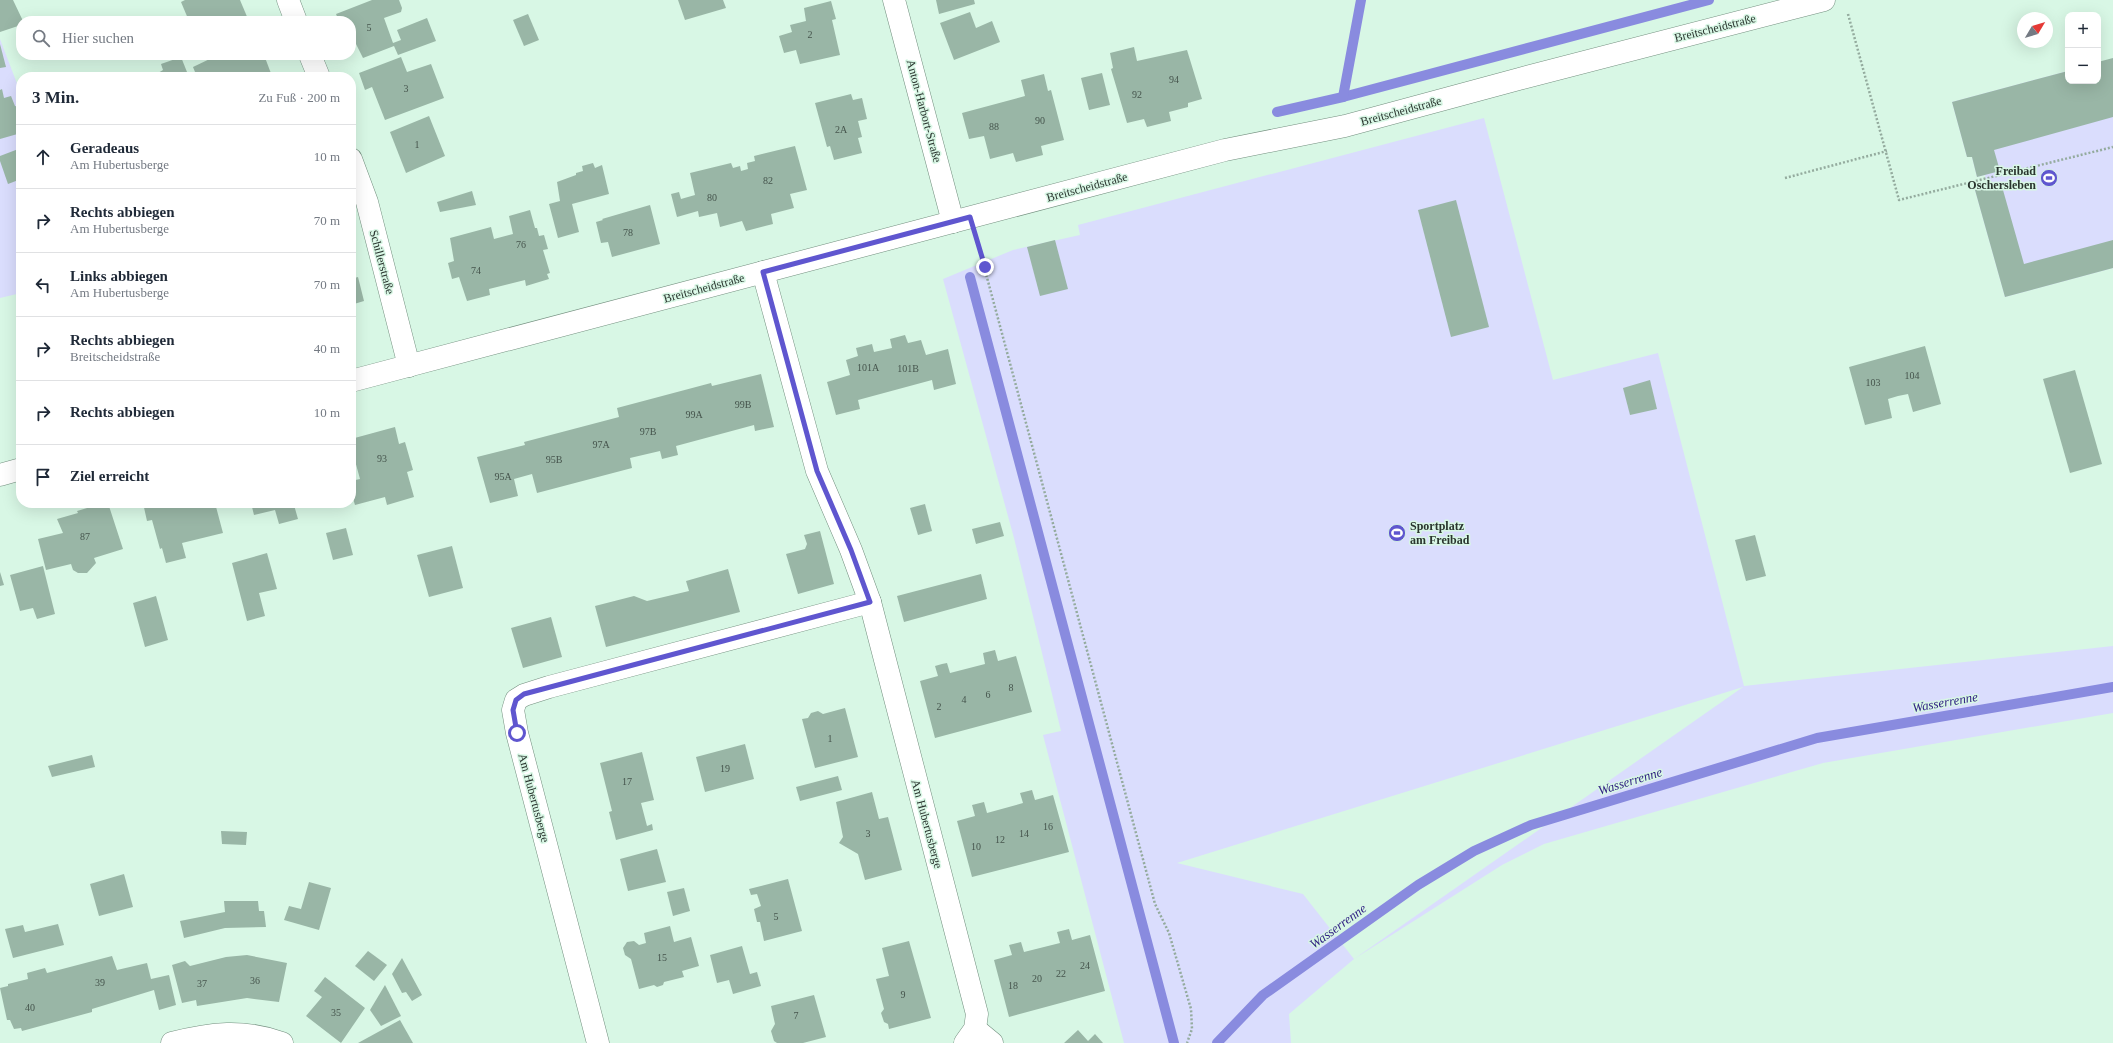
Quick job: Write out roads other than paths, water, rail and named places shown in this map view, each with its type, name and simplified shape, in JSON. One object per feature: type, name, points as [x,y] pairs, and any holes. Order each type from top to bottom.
[{"type":"street","points":[[288,0],[294,16]]},
{"type":"street","name":"Anton-Harbort-Straße","points":[[894,0],[961,219]]},
{"type":"street","name":"Breitscheidstraße","points":[[356,381],[1225,150],[1345,126],[1526,77],[1824,0]]},
{"type":"street","points":[[312,60],[317,72]]},
{"type":"street","name":"Schillerstraße","points":[[356,173],[366,202],[409,366]]},
{"type":"street","name":"Am Hubertusberge","points":[[763,272],[817,471],[851,550],[870,602],[977,1014],[970,1036]]},
{"type":"street","points":[[0,475],[16,470]]},
{"type":"street","name":"Am Hubertusberge","points":[[598,1043],[517,733],[513,710],[516,700],[524,694],[549,687],[870,602]]},
{"type":"street","points":[[172,1043],[224,1033],[253,1034],[282,1043]]},
{"type":"street","points":[[970,1036],[992,1043]]},
{"type":"waterway","points":[[1277,112],[1343,97],[1361,0]]},
{"type":"waterway","points":[[1343,97],[1709,0]]},
{"type":"waterway","points":[[970,277],[1174,1043]]},
{"type":"waterway","name":"Wasserrenne","points":[[1217,1043],[1263,995],[1418,885],[1474,851],[1531,825],[1817,738],[2113,687]]},
{"type":"place","name":"Freibad Oschersleben","points":[[2049,178]]},
{"type":"place","name":"Sportplatz am Freibad","points":[[1397,533]]}]
